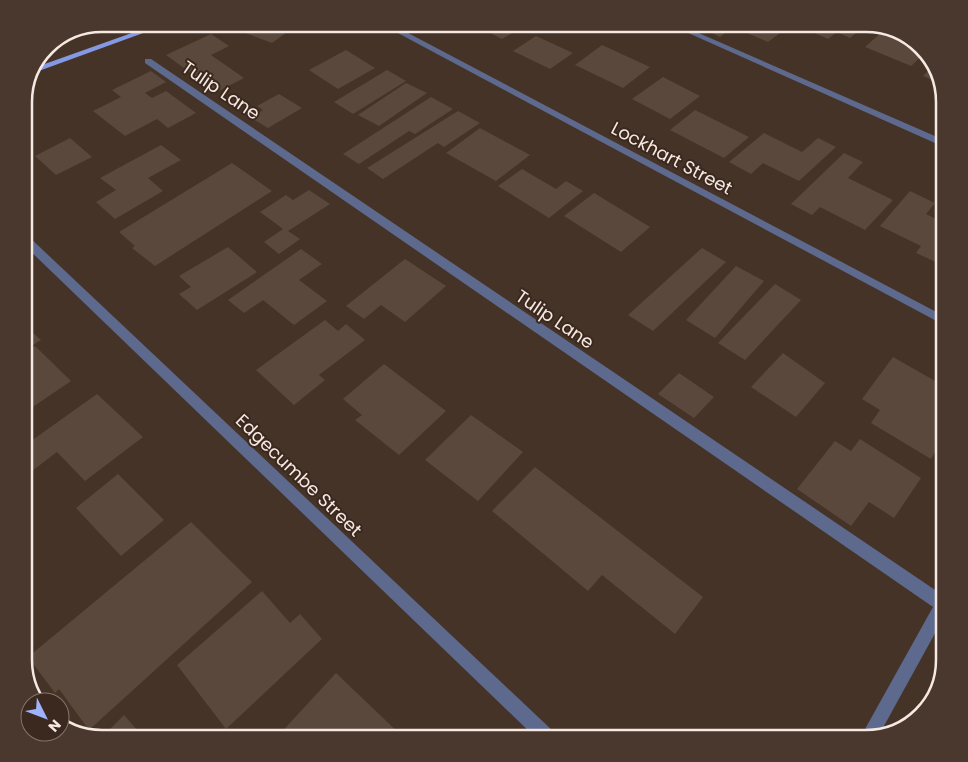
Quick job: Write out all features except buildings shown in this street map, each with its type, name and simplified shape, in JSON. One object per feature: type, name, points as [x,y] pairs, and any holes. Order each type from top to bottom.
[{"type":"main road","points":[[42,68],[139,33]]},
{"type":"street","name":"Lockhart Street","points":[[402,33],[936,317]]},
{"type":"street","points":[[692,33],[936,140]]},
{"type":"street","name":"Tulip Lane","points":[[148,61],[936,600]]},
{"type":"street","name":"Edgecumbe Street","points":[[33,248],[540,730]]},
{"type":"street","points":[[873,729],[936,619]]}]
